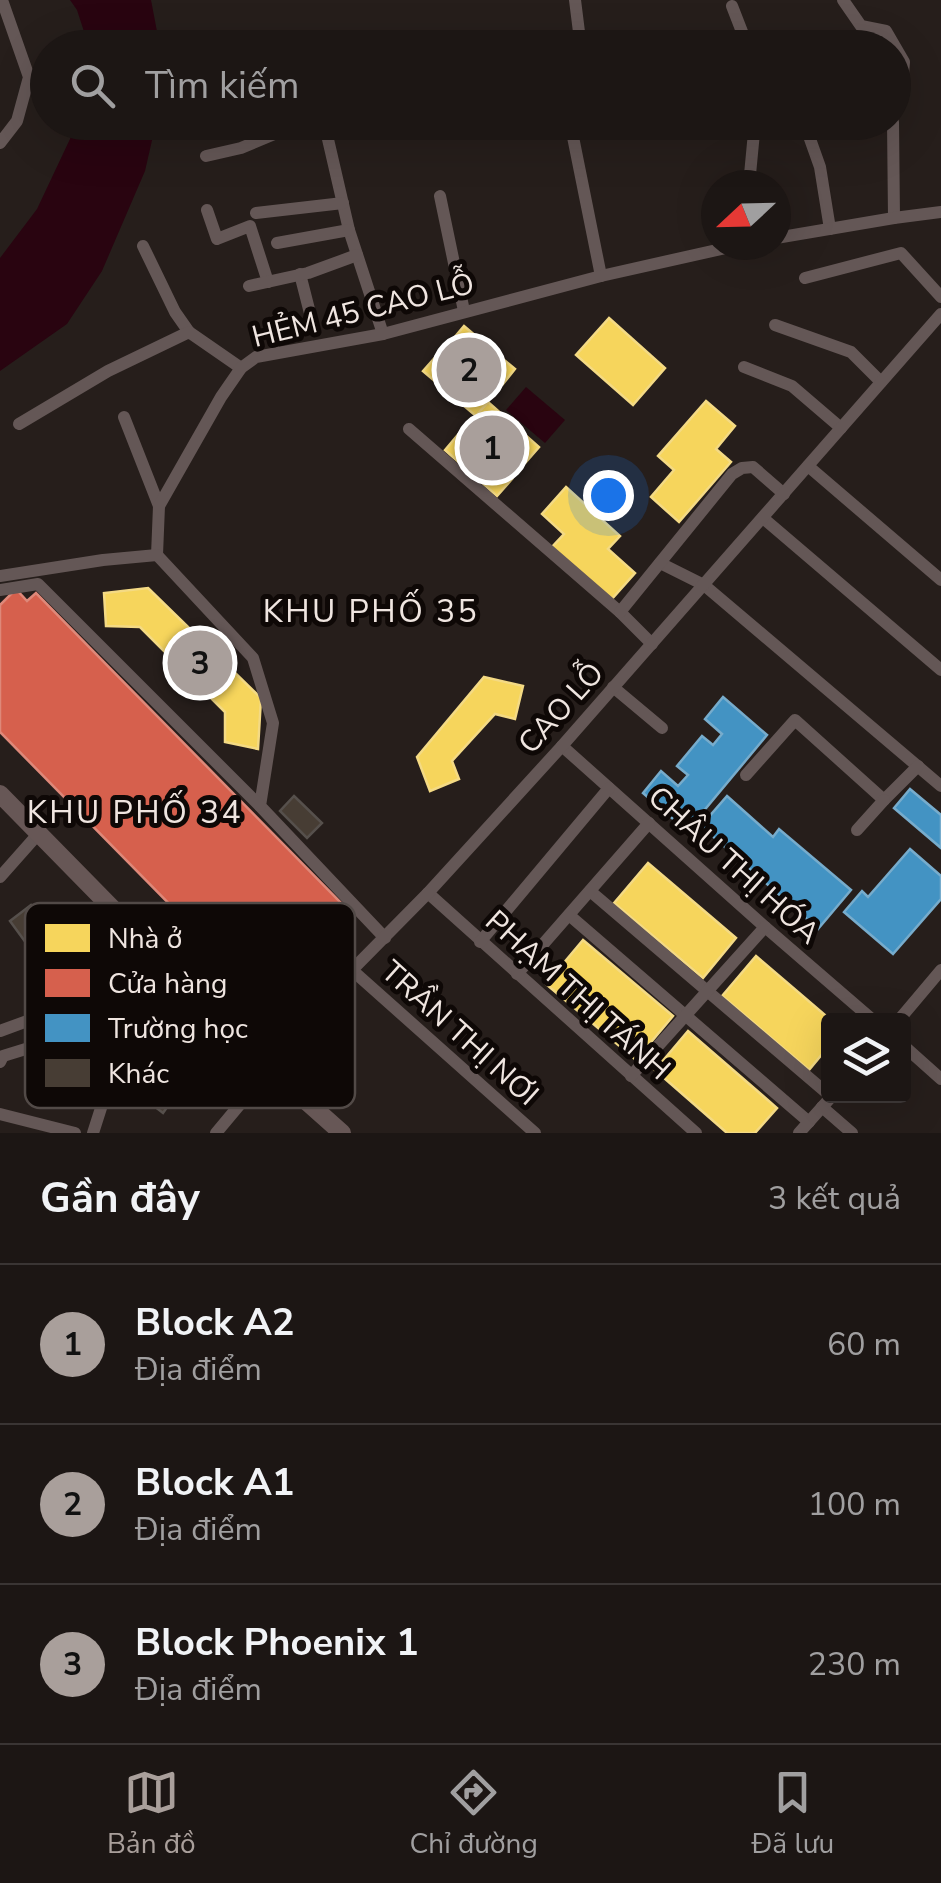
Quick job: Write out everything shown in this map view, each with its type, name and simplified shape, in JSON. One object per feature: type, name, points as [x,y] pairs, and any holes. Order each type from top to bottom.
[{"type":"main road","points":[[0,794],[108,903]]},
{"type":"main road","points":[[314,1108],[342,1133]]},
{"type":"street","points":[[0,143],[18,122],[29,77],[2,0]]},
{"type":"street","points":[[575,0],[579,30]]},
{"type":"street","points":[[844,0],[861,26],[878,30]]},
{"type":"street","points":[[732,6],[741,30]]},
{"type":"street","points":[[206,156],[240,148],[252,140]]},
{"type":"street","points":[[328,140],[348,230],[383,334]]},
{"type":"street","points":[[574,140],[601,276]]},
{"type":"street","points":[[750,170],[753,140]]},
{"type":"street","points":[[810,140],[820,167],[830,229]]},
{"type":"street","points":[[893,140],[894,218]]},
{"type":"street","points":[[440,196],[464,311]]},
{"type":"street","points":[[256,213],[342,203]]},
{"type":"street","points":[[208,210],[217,239],[250,226],[268,282]]},
{"type":"street","points":[[791,236],[941,212]]},
{"type":"street","points":[[277,243],[348,230]]},
{"type":"street","points":[[144,246],[175,312],[189,332],[241,368]]},
{"type":"street","name":"HẺM 45 CAO LỖ","points":[[157,555],[159,506],[204,424],[241,368],[256,357],[383,334],[701,253]]},
{"type":"street","points":[[805,278],[901,253],[941,297]]},
{"type":"street","points":[[249,286],[357,255]]},
{"type":"street","points":[[300,274],[312,322]]},
{"type":"street","name":"CAO LỖ","points":[[355,967],[562,746],[941,314]]},
{"type":"street","points":[[776,324],[850,352],[881,382]]},
{"type":"street","points":[[19,424],[108,371],[189,332]]},
{"type":"street","points":[[744,367],[792,386],[841,428]]},
{"type":"street","points":[[124,418],[159,506]]},
{"type":"street","points":[[409,429],[652,644]]},
{"type":"street","points":[[808,466],[941,580]]},
{"type":"street","points":[[620,612],[732,474],[752,467],[784,494]]},
{"type":"street","points":[[763,518],[941,670]]},
{"type":"street","points":[[0,576],[157,555],[253,658],[273,723],[260,806]]},
{"type":"street","points":[[660,563],[704,585],[941,786]]},
{"type":"street","points":[[0,590],[38,584],[352,903]]},
{"type":"street","points":[[613,688],[662,728]]},
{"type":"street","points":[[746,775],[795,720],[884,800]]},
{"type":"street","name":"CHÂU THỊ HÓA","points":[[562,746],[866,1013]]},
{"type":"street","points":[[857,830],[918,766]]},
{"type":"street","points":[[480,942],[609,788]]},
{"type":"street","points":[[517,974],[648,824]]},
{"type":"street","points":[[0,877],[39,833]]},
{"type":"street","points":[[590,891],[821,1091]]},
{"type":"street","name":"PHẠM THỊ TÁNH","points":[[428,893],[696,1133]]},
{"type":"street","points":[[355,906],[385,938]]},
{"type":"street","points":[[569,915],[810,1122]]},
{"type":"street","points":[[631,1076],[764,927]]},
{"type":"street","points":[[904,1013],[941,970]]},
{"type":"street","name":"TRẦN THỊ NƠI","points":[[355,973],[534,1133]]},
{"type":"street","points":[[0,1031],[25,1022]]},
{"type":"street","points":[[0,1062],[3,1056],[25,1049]]},
{"type":"street","points":[[911,1052],[941,1080]]},
{"type":"street","points":[[799,1133],[825,1103]]},
{"type":"street","points":[[832,1103],[852,1133]]},
{"type":"street","points":[[93,1133],[101,1108]]},
{"type":"street","name":"CAO LỖ","points":[[216,1133],[236,1108]]},
{"type":"street","points":[[0,1114],[76,1133]]},
{"type":"shaded area","points":[[70,0],[151,0],[157,30],[83,30]]},
{"type":"shaded area","points":[[70,140],[152,140],[145,171],[102,271],[67,324],[0,371],[0,258],[37,209]]},
{"type":"shaded area","points":[[526,387],[565,420],[545,443],[506,410]]},
{"type":"building: Nhà ở","points":[[609,318],[665,368],[633,405],[576,355]]},
{"type":"building: Nhà ở","points":[[464,326],[515,369],[503,384],[497,379],[482,397],[488,402],[476,416],[423,371],[438,354],[444,360],[459,343],[454,338]]},
{"type":"building: Nhà ở","points":[[706,401],[735,426],[716,449],[731,462],[679,522],[651,497],[674,470],[658,456]]},
{"type":"building: Nhà ở","points":[[488,402],[539,447],[526,462],[521,458],[506,475],[512,479],[497,496],[445,450],[461,431],[467,437],[481,421],[476,416]]},
{"type":"building: Nhà ở","points":[[566,487],[620,536],[608,549],[635,573],[611,600],[552,547],[564,534],[542,514]]},
{"type":"building: Nhà ở","points":[[148,588],[261,698],[258,749],[225,742],[225,712],[140,627],[106,626],[104,593]]},
{"type":"building: Nhà ở","points":[[484,677],[523,686],[515,719],[495,714],[452,761],[459,779],[430,791],[417,757]]},
{"type":"building: Nhà ở","points":[[648,863],[736,938],[703,978],[614,903]]},
{"type":"building: Nhà ở","points":[[583,940],[673,1016],[636,1060],[546,984]]},
{"type":"building: Nhà ở","points":[[756,956],[823,1013],[821,1055],[809,1070],[722,996]]},
{"type":"building: Nhà ở","points":[[688,1031],[777,1108],[755,1133],[727,1133],[655,1070]]},
{"type":"building: Cửa hàng","points":[[16,589],[27,601],[36,593],[341,903],[168,903],[0,732],[0,605]]},
{"type":"building: Trường học","points":[[723,697],[767,735],[687,831],[643,793],[661,771],[678,786],[688,775],[677,766],[702,736],[713,745],[722,734],[705,719]]},
{"type":"building: Trường học","points":[[910,789],[941,815],[941,848],[894,808]]},
{"type":"building: Trường học","points":[[727,796],[773,837],[779,829],[851,890],[818,929],[701,826]]},
{"type":"building: Trường học","points":[[910,849],[941,876],[941,899],[893,954],[844,912],[862,891],[868,897]]},
{"type":"building: Khác","points":[[294,796],[322,823],[307,838],[280,811]]},
{"type":"building: Khác","points":[[25,910],[25,942],[10,921]]},
{"type":"place","name":"Block A1","points":[[469,370]]},
{"type":"place","name":"Block A2","points":[[492,448]]},
{"type":"place","name":"Block Phoenix 1","points":[[200,663]]},
{"type":"district","name":"KHU PHỐ 35","points":[[371,611]]},
{"type":"district","name":"KHU PHỐ 34","points":[[135,812]]}]
